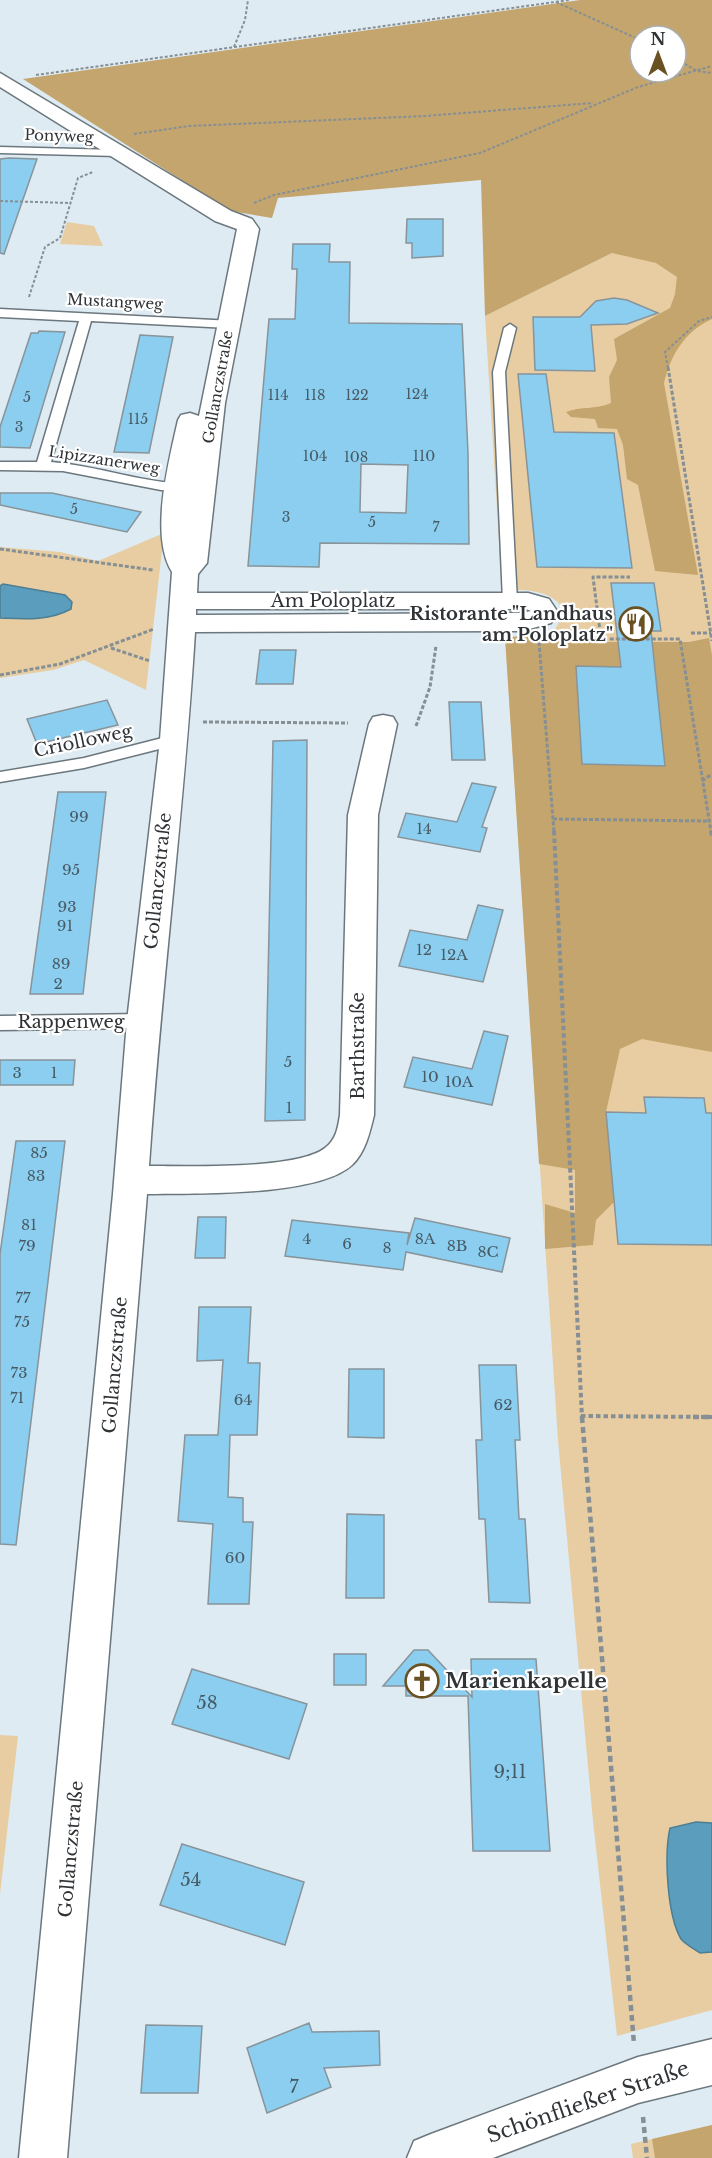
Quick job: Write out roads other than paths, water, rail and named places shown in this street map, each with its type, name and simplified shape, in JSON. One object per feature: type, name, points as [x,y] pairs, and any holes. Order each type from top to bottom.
[{"type":"street","points":[[0,79],[117,153]]},
{"type":"street","name":"Gollanczstraße","points":[[43,2158],[131,1180],[143,1022],[185,731],[174,618],[174,571],[194,563],[190,488],[213,403],[227,247],[221,225],[223,216],[117,153]]},
{"type":"street","name":"Am Poloplatz","points":[[510,601],[528,601],[540,605],[544,611],[542,617],[522,622],[174,618],[510,601]]},
{"type":"street","name":"Barthstraße","points":[[131,1180],[281,1173],[334,1160],[349,1143],[357,1116],[363,815],[383,723]]},
{"type":"street","name":"Schönfließer Straße","points":[[431,2158],[638,2080],[712,2062]]},
{"type":"lane","name":"Ponyweg","points":[[0,150],[117,153]]},
{"type":"lane","name":"Mustangweg","points":[[0,313],[219,323]]},
{"type":"lane","points":[[43,465],[86,317]]},
{"type":"lane","points":[[510,328],[502,351],[499,372],[510,601]]},
{"type":"lane","name":"Lipizzanerweg","points":[[0,466],[43,465],[81,469],[190,488]]},
{"type":"lane","name":"Criolloweg","points":[[0,777],[84,763],[185,731]]},
{"type":"lane","name":"Rappenweg","points":[[0,1023],[143,1022]]},
{"type":"water","points":[[3,584],[65,595],[72,602],[71,609],[54,616],[28,619],[0,618],[0,586]]},
{"type":"water","points":[[696,1822],[712,1823],[712,1952],[700,1953],[681,1939],[676,1928],[667,1869],[670,1828]]},
{"type":"place","name":"Ristorante \"Landhaus am Poloplatz\"","points":[[636,624]]},
{"type":"place","name":"Marienkapelle","points":[[422,1681]]}]
